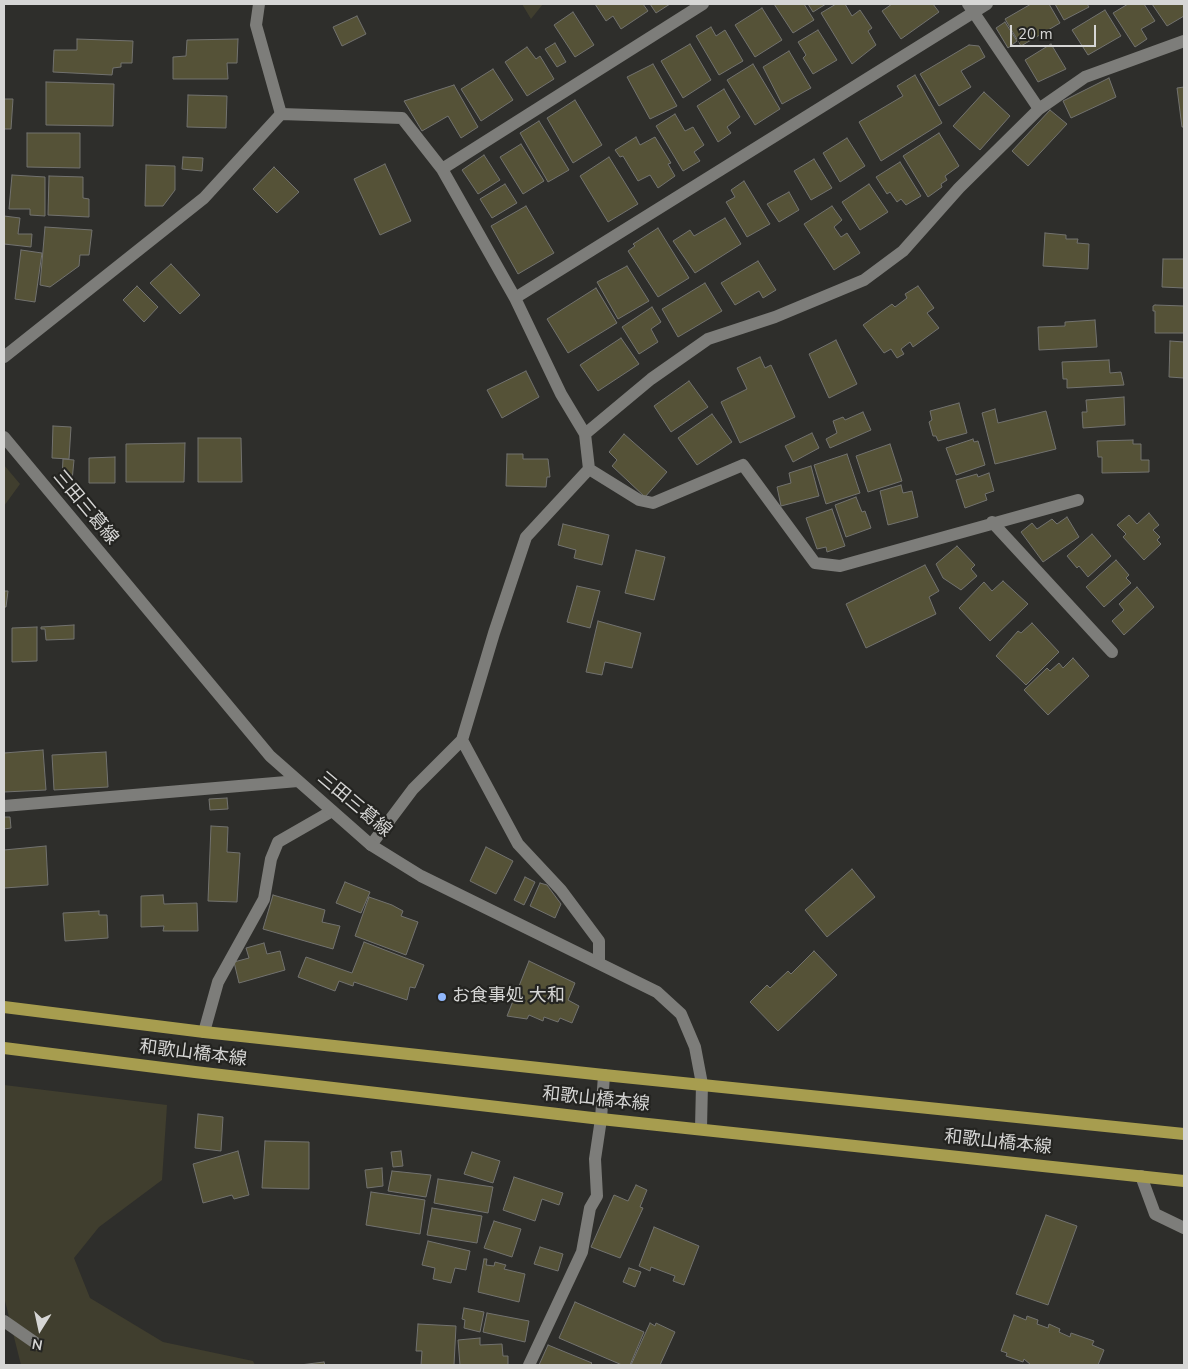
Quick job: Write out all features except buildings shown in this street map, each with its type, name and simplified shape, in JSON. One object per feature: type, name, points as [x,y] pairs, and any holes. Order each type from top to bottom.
[{"type":"main road","name":"和歌山橋本線","points":[[4,1007],[204,1032],[1184,1134]]},
{"type":"main road","name":"和歌山橋本線","points":[[4,1048],[601,1119],[700,1128],[1184,1181]]},
{"type":"street","points":[[259,4],[256,25],[281,114]]},
{"type":"street","points":[[442,169],[703,4]]},
{"type":"street","points":[[515,298],[971,8],[987,4]]},
{"type":"street","points":[[971,8],[1039,109]]},
{"type":"street","points":[[585,434],[651,379],[708,339],[775,317],[864,280],[903,251],[960,188],[1039,109],[1085,77],[1184,41]]},
{"type":"street","points":[[4,357],[204,198],[281,114],[402,118],[442,169],[515,298],[561,394],[585,434],[589,469],[526,537],[494,633],[462,740],[413,789],[371,845]]},
{"type":"street","name":"三田三葛線","points":[[4,437],[270,756],[332,812],[371,845],[421,876],[657,992],[681,1014],[695,1048],[702,1084],[700,1128]]},
{"type":"street","points":[[589,469],[639,500],[653,503],[743,465],[815,563],[840,566],[992,522],[1078,500]]},
{"type":"street","points":[[992,522],[1112,652]]},
{"type":"street","points":[[462,740],[518,844],[561,890],[599,941],[599,962]]},
{"type":"street","points":[[4,806],[298,781]]},
{"type":"street","points":[[204,1032],[218,982],[264,899],[271,859],[278,842],[332,812]]},
{"type":"street","points":[[529,1365],[582,1252],[590,1208],[598,1196],[595,1160],[601,1119],[604,1075]]},
{"type":"street","points":[[1141,1176],[1155,1214],[1184,1228]]},
{"type":"street","points":[[4,1321],[37,1344]]},
{"type":"shaded area","points":[[522,4],[543,4],[531,19]]},
{"type":"shaded area","points":[[4,465],[20,484],[4,506]]},
{"type":"shaded area","points":[[4,1085],[167,1105],[162,1180],[99,1227],[74,1258],[90,1298],[163,1342],[253,1361],[255,1365],[21,1365],[4,1297]]},
{"type":"place","name":"お食事処 大和","points":[[442,997]]}]
